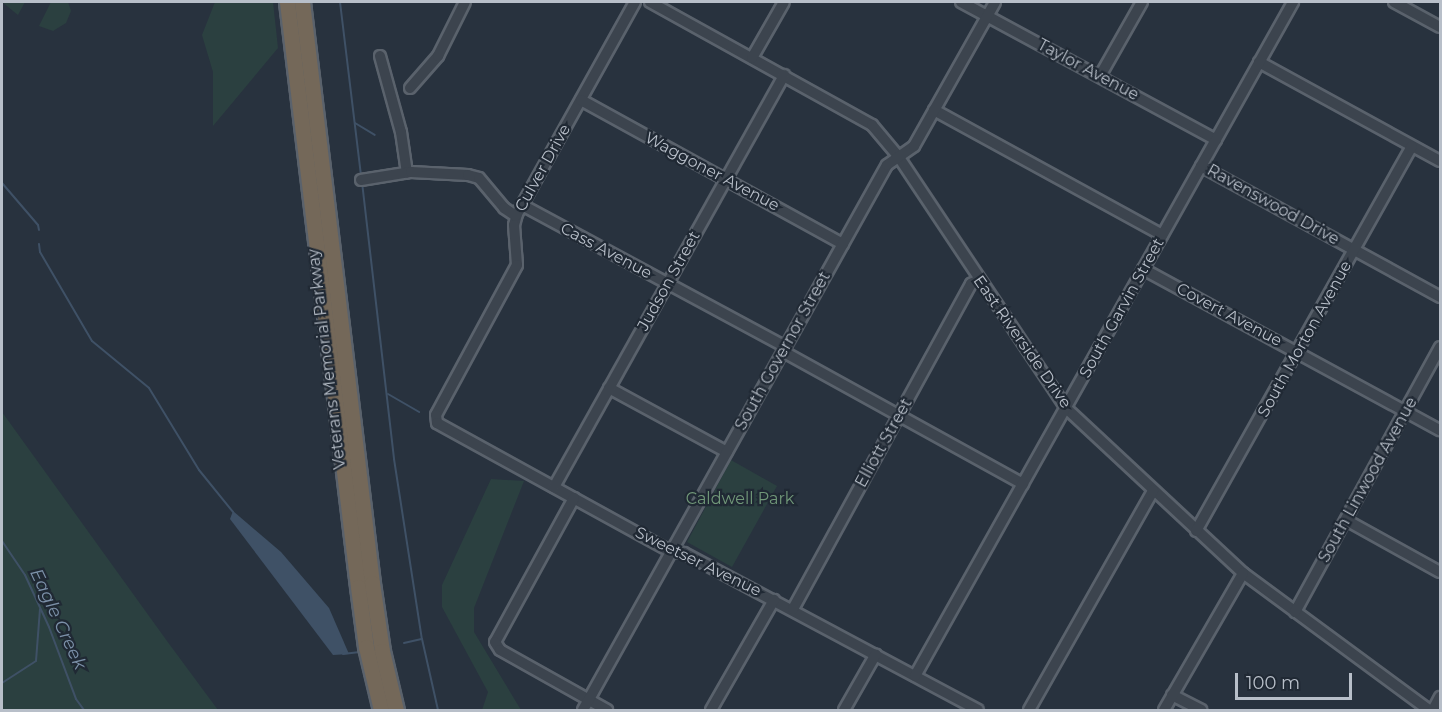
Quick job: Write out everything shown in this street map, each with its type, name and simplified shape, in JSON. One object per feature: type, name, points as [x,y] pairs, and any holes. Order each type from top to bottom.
[{"type":"highway","name":"Veterans Memorial Parkway","points":[[287,2],[358,587],[366,647],[381,711]]},
{"type":"highway","name":"Veterans Memorial Parkway","points":[[302,2],[372,583],[382,651],[396,711]]},
{"type":"street","points":[[410,88],[430,69],[465,2]]},
{"type":"street","name":"Culver Drive","points":[[442,404],[515,271],[518,258],[514,225],[516,216],[634,2]]},
{"type":"street","name":"East Riverside Drive","points":[[650,2],[872,125],[898,156],[1066,408],[1242,573],[1431,711]]},
{"type":"street","points":[[752,58],[784,2]]},
{"type":"street","name":"Taylor Avenue","points":[[961,2],[1216,140]]},
{"type":"street","name":"South Governor Street","points":[[583,711],[887,165],[914,146],[995,2]]},
{"type":"street","points":[[1100,76],[1142,2]]},
{"type":"street","name":"South Garvin Street","points":[[915,676],[1293,2]]},
{"type":"street","points":[[1394,2],[1440,27]]},
{"type":"street","points":[[380,57],[401,132],[407,173]]},
{"type":"street","points":[[1259,62],[1440,161]]},
{"type":"street","name":"Judson Street","points":[[554,487],[784,75]]},
{"type":"street","name":"Waggoner Avenue","points":[[581,100],[843,244]]},
{"type":"street","points":[[934,110],[1162,235]]},
{"type":"street","name":"South Morton Avenue","points":[[1196,531],[1412,146]]},
{"type":"street","name":"Ravenswood Drive","points":[[1201,166],[1440,297]]},
{"type":"street","points":[[362,180],[407,173],[468,175],[479,178],[504,208],[516,216]]},
{"type":"street","name":"Cass Avenue","points":[[522,205],[668,283],[1023,484]]},
{"type":"street","name":"Covert Avenue","points":[[1143,269],[1440,430]]},
{"type":"street","name":"Elliott Street","points":[[793,609],[971,284],[979,280]]},
{"type":"street","name":"South Linwood Avenue","points":[[1295,612],[1440,347]]},
{"type":"street","points":[[609,388],[727,452]]},
{"type":"street","name":"Sweetser Avenue","points":[[442,404],[435,419],[441,427],[672,552],[684,552],[793,609],[978,711]]},
{"type":"street","points":[[1029,711],[1153,491]]},
{"type":"street","points":[[574,498],[495,638],[500,650],[607,711]]},
{"type":"street","points":[[1346,520],[1440,572]]},
{"type":"street","points":[[1164,711],[1242,573]]},
{"type":"street","points":[[711,711],[774,600]]},
{"type":"street","points":[[844,711],[876,654]]},
{"type":"street","points":[[1172,695],[1201,711]]},
{"type":"street","points":[[1431,711],[1440,697]]},
{"type":"green space","points":[[2,2],[25,2],[18,15]]},
{"type":"green space","points":[[51,2],[68,2],[71,11],[66,23],[53,31],[39,26]]},
{"type":"green space","points":[[215,2],[273,2],[278,48],[213,126],[213,72],[202,35]]},
{"type":"green space","points":[[2,412],[167,641],[218,710],[2,710]]},
{"type":"green space","name":"Caldwell Park","points":[[731,460],[777,486],[732,567],[687,542]]},
{"type":"green space","points":[[491,479],[524,481],[474,608],[474,632],[521,710],[482,710],[488,692],[442,607],[442,585]]},
{"type":"water","points":[[233,511],[281,552],[329,608],[349,654],[333,655],[230,519]]},
{"type":"waterway","points":[[340,2],[361,176]]},
{"type":"waterway","points":[[355,123],[375,135]]},
{"type":"waterway","points":[[362,182],[394,459],[422,639],[438,710]]},
{"type":"waterway","points":[[2,183],[38,225],[39,230]]},
{"type":"waterway","points":[[39,244],[40,252],[92,341],[149,388],[199,470],[233,512]]},
{"type":"waterway","points":[[388,394],[419,412]]},
{"type":"waterway","name":"Eagle Creek","points":[[2,541],[25,575],[49,627],[76,699],[84,710]]},
{"type":"waterway","points":[[2,683],[36,661],[40,609]]},
{"type":"waterway","points":[[404,643],[422,639]]},
{"type":"waterway","points":[[343,654],[360,652]]}]
